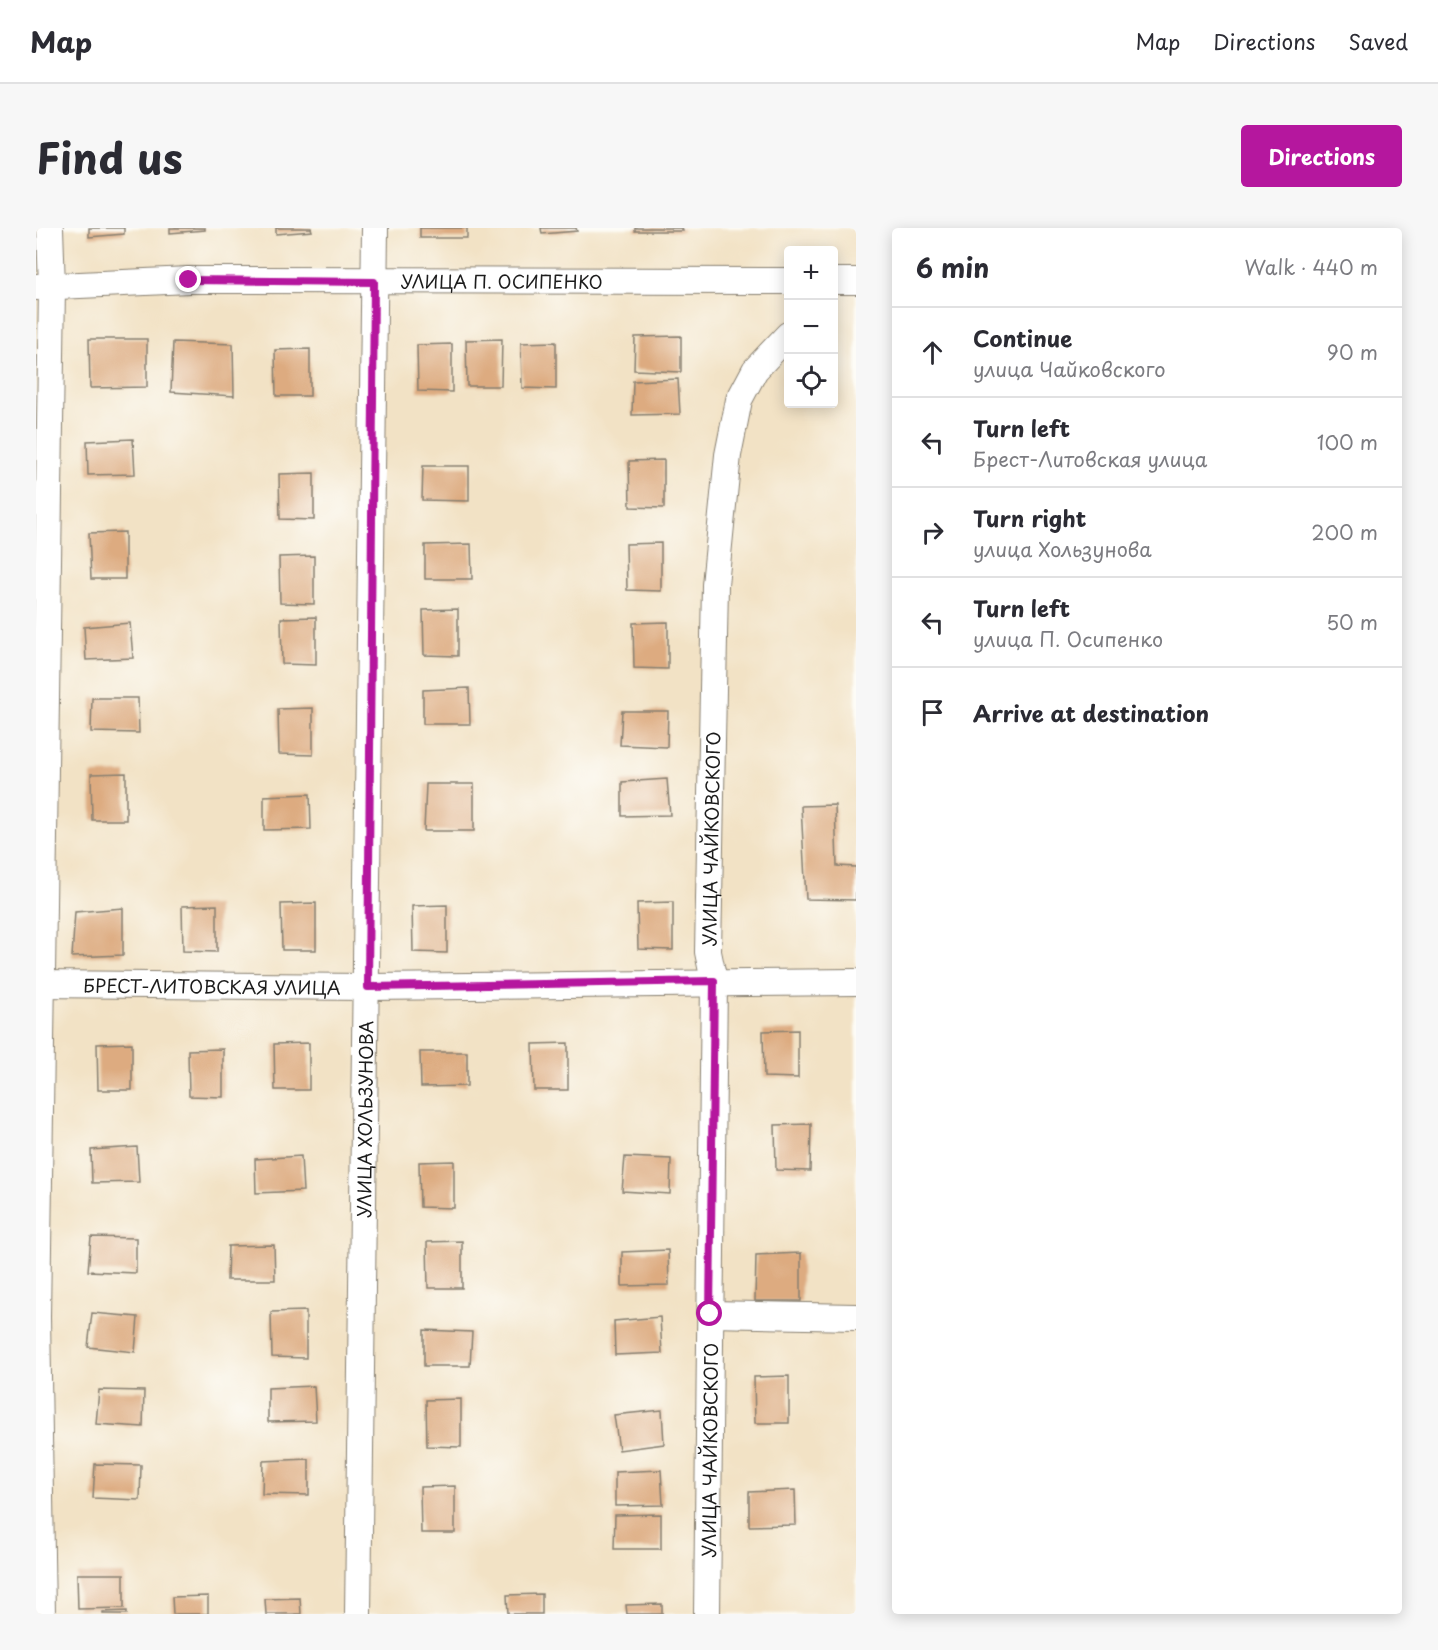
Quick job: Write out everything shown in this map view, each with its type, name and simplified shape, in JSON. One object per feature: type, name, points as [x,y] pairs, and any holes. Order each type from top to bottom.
[{"type":"street","points":[[42,1614],[37,1317],[44,287],[50,228]]},
{"type":"street","name":"УЛИЦА ХОЛЬЗУНОВА","points":[[358,1614],[368,987],[375,228]]},
{"type":"street","name":"УЛИЦА П. ОСИПЕНКО","points":[[44,287],[189,280],[784,281]]},
{"type":"street","name":"УЛИЦА ЧАЙКОВСКОГО","points":[[707,1614],[714,981],[708,952],[715,585],[728,456],[739,400],[755,370],[784,340]]},
{"type":"street","name":"БРЕСТ-ЛИТОВСКАЯ УЛИЦА","points":[[39,984],[368,987],[714,981],[856,982]]},
{"type":"street","points":[[710,1314],[856,1317]]},
{"type":"building","points":[[89,228],[124,228],[124,234],[89,237]]},
{"type":"building","points":[[170,228],[205,228],[205,230],[170,233]]},
{"type":"building","points":[[276,228],[311,228],[312,231],[276,234]]},
{"type":"building","points":[[420,228],[467,228],[467,238],[420,238]]},
{"type":"building","points":[[541,228],[576,228],[577,231],[542,234]]},
{"type":"building","points":[[635,228],[682,228],[683,231],[635,231]]},
{"type":"building","points":[[681,336],[681,372],[634,370],[635,337]]},
{"type":"building","points":[[89,339],[147,339],[147,387],[90,388]]},
{"type":"building","points":[[502,339],[501,386],[467,386],[466,340]]},
{"type":"building","points":[[173,342],[233,344],[234,396],[171,392]]},
{"type":"building","points":[[556,342],[556,389],[522,388],[521,343]]},
{"type":"building","points":[[452,344],[452,392],[418,391],[417,345]]},
{"type":"building","points":[[310,349],[310,396],[276,396],[275,350]]},
{"type":"building","points":[[678,379],[680,414],[632,415],[633,381]]},
{"type":"building","points":[[133,439],[135,474],[88,475],[87,441]]},
{"type":"building","points":[[664,460],[664,508],[630,507],[629,461]]},
{"type":"building","points":[[423,466],[469,466],[469,501],[422,500]]},
{"type":"building","points":[[314,473],[314,520],[280,519],[279,474]]},
{"type":"building","points":[[125,532],[125,579],[91,579],[89,533]]},
{"type":"building","points":[[661,543],[661,591],[627,590],[626,544]]},
{"type":"building","points":[[471,544],[472,579],[425,579],[425,545]]},
{"type":"building","points":[[314,556],[314,604],[280,603],[279,557]]},
{"type":"building","points":[[458,609],[458,656],[424,655],[423,610]]},
{"type":"building","points":[[316,617],[316,665],[282,664],[281,618]]},
{"type":"building","points":[[668,622],[668,669],[634,668],[633,623]]},
{"type":"building","points":[[130,623],[133,658],[86,660],[84,627]]},
{"type":"building","points":[[469,688],[470,724],[423,724],[423,690]]},
{"type":"building","points":[[92,698],[138,698],[139,733],[91,732]]},
{"type":"building","points":[[313,708],[313,755],[279,754],[278,709]]},
{"type":"building","points":[[622,711],[668,711],[667,747],[620,745]]},
{"type":"building","points":[[126,773],[126,820],[92,820],[91,774]]},
{"type":"building","points":[[667,779],[670,815],[622,816],[622,782]]},
{"type":"building","points":[[426,784],[474,784],[474,831],[424,831]]},
{"type":"building","points":[[310,794],[311,829],[264,830],[264,796]]},
{"type":"building","points":[[835,805],[837,866],[856,867],[856,900],[806,899],[801,806]]},
{"type":"building","points":[[673,902],[673,950],[638,949],[637,903]]},
{"type":"building","points":[[316,903],[316,950],[282,950],[281,904]]},
{"type":"building","points":[[217,905],[217,952],[183,951],[182,906]]},
{"type":"building","points":[[447,905],[447,953],[413,952],[412,906]]},
{"type":"building","points":[[123,908],[123,955],[72,957],[75,912]]},
{"type":"building","points":[[798,1030],[798,1078],[764,1077],[763,1031]]},
{"type":"building","points":[[132,1043],[132,1090],[98,1090],[97,1044]]},
{"type":"building","points":[[309,1043],[309,1090],[275,1090],[274,1044]]},
{"type":"building","points":[[568,1043],[568,1090],[534,1090],[533,1044]]},
{"type":"building","points":[[223,1049],[223,1097],[189,1096],[188,1050]]},
{"type":"building","points":[[420,1052],[467,1052],[467,1086],[421,1087]]},
{"type":"building","points":[[811,1124],[810,1171],[776,1170],[775,1125]]},
{"type":"building","points":[[137,1147],[139,1182],[92,1183],[91,1150]]},
{"type":"building","points":[[301,1156],[303,1191],[256,1193],[255,1159]]},
{"type":"building","points":[[625,1157],[671,1159],[670,1194],[622,1191]]},
{"type":"building","points":[[454,1161],[454,1208],[420,1207],[419,1162]]},
{"type":"building","points":[[91,1237],[136,1238],[136,1273],[88,1271]]},
{"type":"building","points":[[462,1241],[462,1288],[428,1288],[427,1242]]},
{"type":"building","points":[[274,1245],[275,1280],[227,1280],[228,1246]]},
{"type":"building","points":[[668,1250],[669,1285],[622,1286],[622,1252]]},
{"type":"building","points":[[801,1253],[801,1301],[755,1301],[756,1255]]},
{"type":"building","points":[[306,1311],[306,1358],[272,1357],[271,1312]]},
{"type":"building","points":[[92,1313],[138,1317],[135,1352],[88,1347]]},
{"type":"building","points":[[660,1317],[662,1353],[615,1355],[614,1321]]},
{"type":"building","points":[[424,1330],[472,1332],[470,1366],[424,1366]]},
{"type":"building","points":[[789,1376],[789,1423],[755,1423],[754,1377]]},
{"type":"building","points":[[314,1386],[316,1421],[268,1422],[268,1388]]},
{"type":"building","points":[[99,1390],[144,1391],[143,1427],[96,1424]]},
{"type":"building","points":[[461,1399],[461,1447],[427,1446],[426,1400]]},
{"type":"building","points":[[662,1410],[664,1444],[619,1450],[614,1415]]},
{"type":"building","points":[[309,1459],[309,1495],[262,1494],[263,1461]]},
{"type":"building","points":[[95,1464],[141,1465],[140,1500],[93,1498]]},
{"type":"building","points":[[661,1470],[663,1505],[615,1506],[615,1472]]},
{"type":"building","points":[[455,1486],[455,1533],[421,1533],[420,1487]]},
{"type":"building","points":[[795,1490],[796,1525],[749,1526],[749,1492]]},
{"type":"building","points":[[661,1514],[661,1549],[614,1549],[615,1515]]},
{"type":"building","points":[[77,1574],[124,1574],[124,1608],[78,1609]]},
{"type":"building","points":[[542,1594],[542,1614],[508,1614],[507,1595]]},
{"type":"building","points":[[208,1596],[208,1614],[173,1614],[172,1597]]},
{"type":"building","points":[[300,1598],[301,1614],[266,1614],[265,1599]]},
{"type":"building","points":[[662,1604],[662,1614],[627,1614],[626,1605]]},
{"type":"building","points":[[127,1611],[127,1614],[103,1614],[103,1612]]},
{"type":"route","points":[[189,280],[374,282],[368,987],[714,981],[710,1314]]}]
